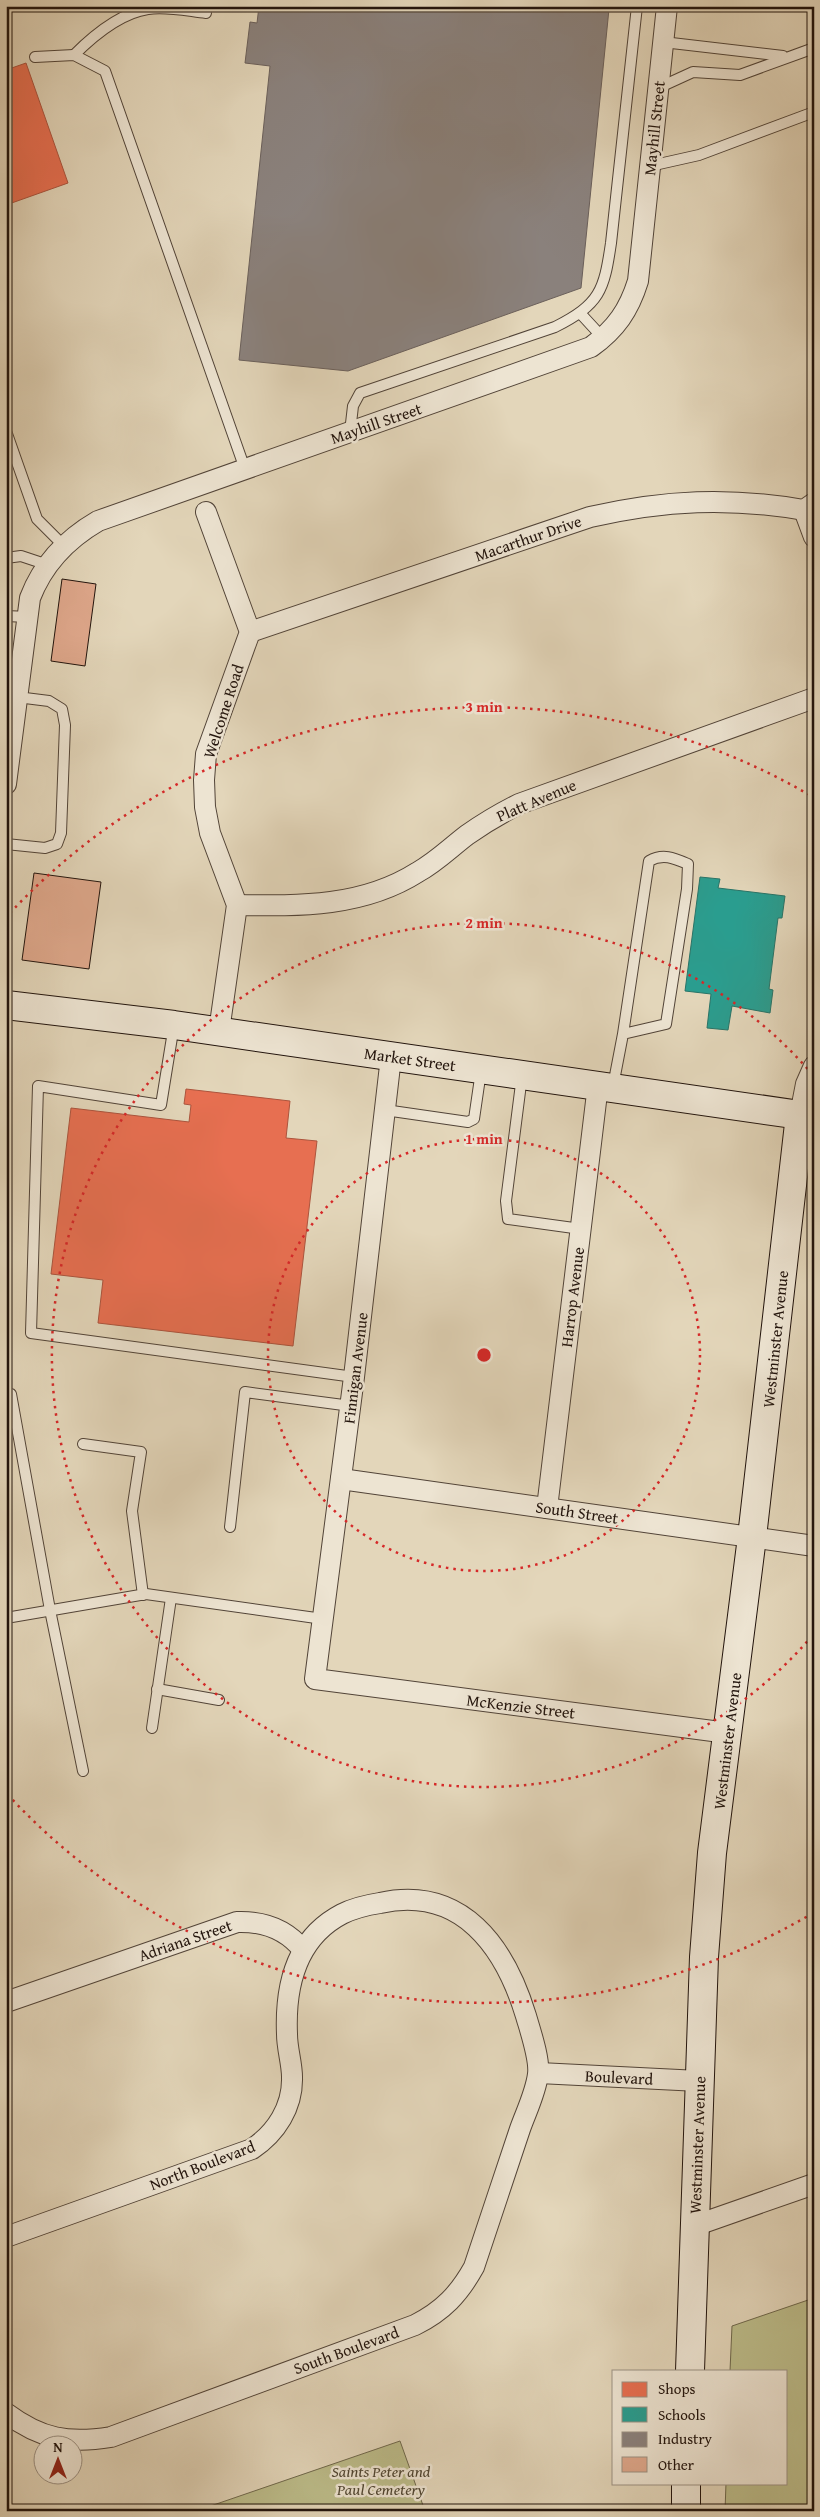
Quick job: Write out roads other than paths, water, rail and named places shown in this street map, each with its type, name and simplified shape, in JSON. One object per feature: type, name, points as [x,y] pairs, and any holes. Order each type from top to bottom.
[{"type":"street","name":"Mayhill Street","points":[[6,784],[30,598],[37,581],[48,565],[64,546],[80,532],[98,521],[591,347],[603,338],[622,318],[632,301],[638,281],[667,6]]},
{"type":"street","name":"Macarthur Drive","points":[[250,632],[590,517],[683,501],[722,501],[809,507]]},
{"type":"street","points":[[809,507],[814,537]]},
{"type":"street","points":[[206,512],[250,632]]},
{"type":"street","name":"Welcome Road","points":[[219,1031],[238,905],[210,833],[205,807],[204,780],[206,754],[250,632]]},
{"type":"street","name":"Platt Avenue","points":[[238,905],[320,905],[353,900],[386,889],[417,874],[491,818],[519,804],[814,698]]},
{"type":"street","name":"Market Street","points":[[6,1004],[219,1031],[807,1116]]},
{"type":"street","name":"Finnigan Avenue","points":[[315,1679],[351,1406],[391,1057]]},
{"type":"street","points":[[807,1116],[806,1084],[814,1066]]},
{"type":"street","name":"Harrop Avenue","points":[[546,1508],[581,1229],[605,1086]]},
{"type":"street","name":"Westminster Avenue","points":[[690,2370],[704,1948],[712,1853],[807,1116]]},
{"type":"street","name":"South Street","points":[[341,1479],[814,1546]]},
{"type":"street","name":"McKenzie Street","points":[[315,1679],[728,1732]]},
{"type":"street","points":[[303,1950],[323,1927],[343,1914],[364,1906],[390,1900],[410,1899],[429,1902],[450,1909],[471,1921],[487,1936],[510,1972],[531,2033],[539,2073]]},
{"type":"street","name":"Adriana Street","points":[[6,2002],[237,1922],[252,1921],[269,1925],[284,1932],[303,1950]]},
{"type":"street","name":"North Boulevard","points":[[6,2236],[252,2149],[261,2143],[275,2129],[285,2113],[290,2096],[292,2078],[287,2035],[288,1992],[294,1969],[303,1950]]},
{"type":"street","name":"Boulevard","points":[[539,2073],[699,2080]]},
{"type":"street","name":"South Boulevard","points":[[6,2412],[23,2425],[44,2435],[66,2440],[87,2441],[111,2438],[416,2325],[431,2317],[449,2303],[463,2287],[474,2267],[539,2073]]},
{"type":"street","points":[[694,2226],[814,2184]]},
{"type":"street","points":[[686,2484],[686,2511]]},
{"type":"lane","points":[[350,432],[353,406],[360,394],[554,327],[580,313],[595,299],[606,280],[637,6]]},
{"type":"lane","points":[[74,55],[88,41],[133,13],[160,8],[206,13]]},
{"type":"lane","points":[[663,42],[786,57]]},
{"type":"lane","points":[[658,88],[693,72],[740,75],[814,48]]},
{"type":"lane","points":[[35,57],[74,55],[105,71],[245,469]]},
{"type":"lane","points":[[650,166],[699,155],[814,112]]},
{"type":"lane","points":[[580,313],[603,338]]},
{"type":"lane","points":[[6,431],[37,519],[64,546]]},
{"type":"lane","points":[[6,558],[21,556],[48,565]]},
{"type":"lane","points":[[6,616],[28,617]]},
{"type":"lane","points":[[6,844],[45,848],[57,844],[62,833],[65,725],[62,709],[49,701],[17,697]]},
{"type":"lane","points":[[605,1086],[623,1034],[649,861],[658,856],[671,857],[688,864],[688,889],[668,1017],[666,1024],[623,1034]]},
{"type":"lane","points":[[174,1025],[161,1105],[38,1086],[31,1333],[354,1377]]},
{"type":"lane","points":[[385,1110],[468,1122],[474,1119],[482,1069]]},
{"type":"lane","points":[[522,1075],[506,1201],[508,1219],[581,1229]]},
{"type":"lane","points":[[230,1527],[245,1392],[351,1406]]},
{"type":"lane","points":[[11,1394],[50,1610],[83,1771]]},
{"type":"lane","points":[[83,1444],[141,1452],[132,1510],[143,1594]]},
{"type":"lane","points":[[6,1618],[143,1594],[323,1619]]},
{"type":"lane","points":[[152,1728],[170,1598]]},
{"type":"lane","points":[[157,1689],[219,1700]]},
{"type":"park label","name":"Saints Peter and Paul Cemetery","points":[[381,2480]]}]
